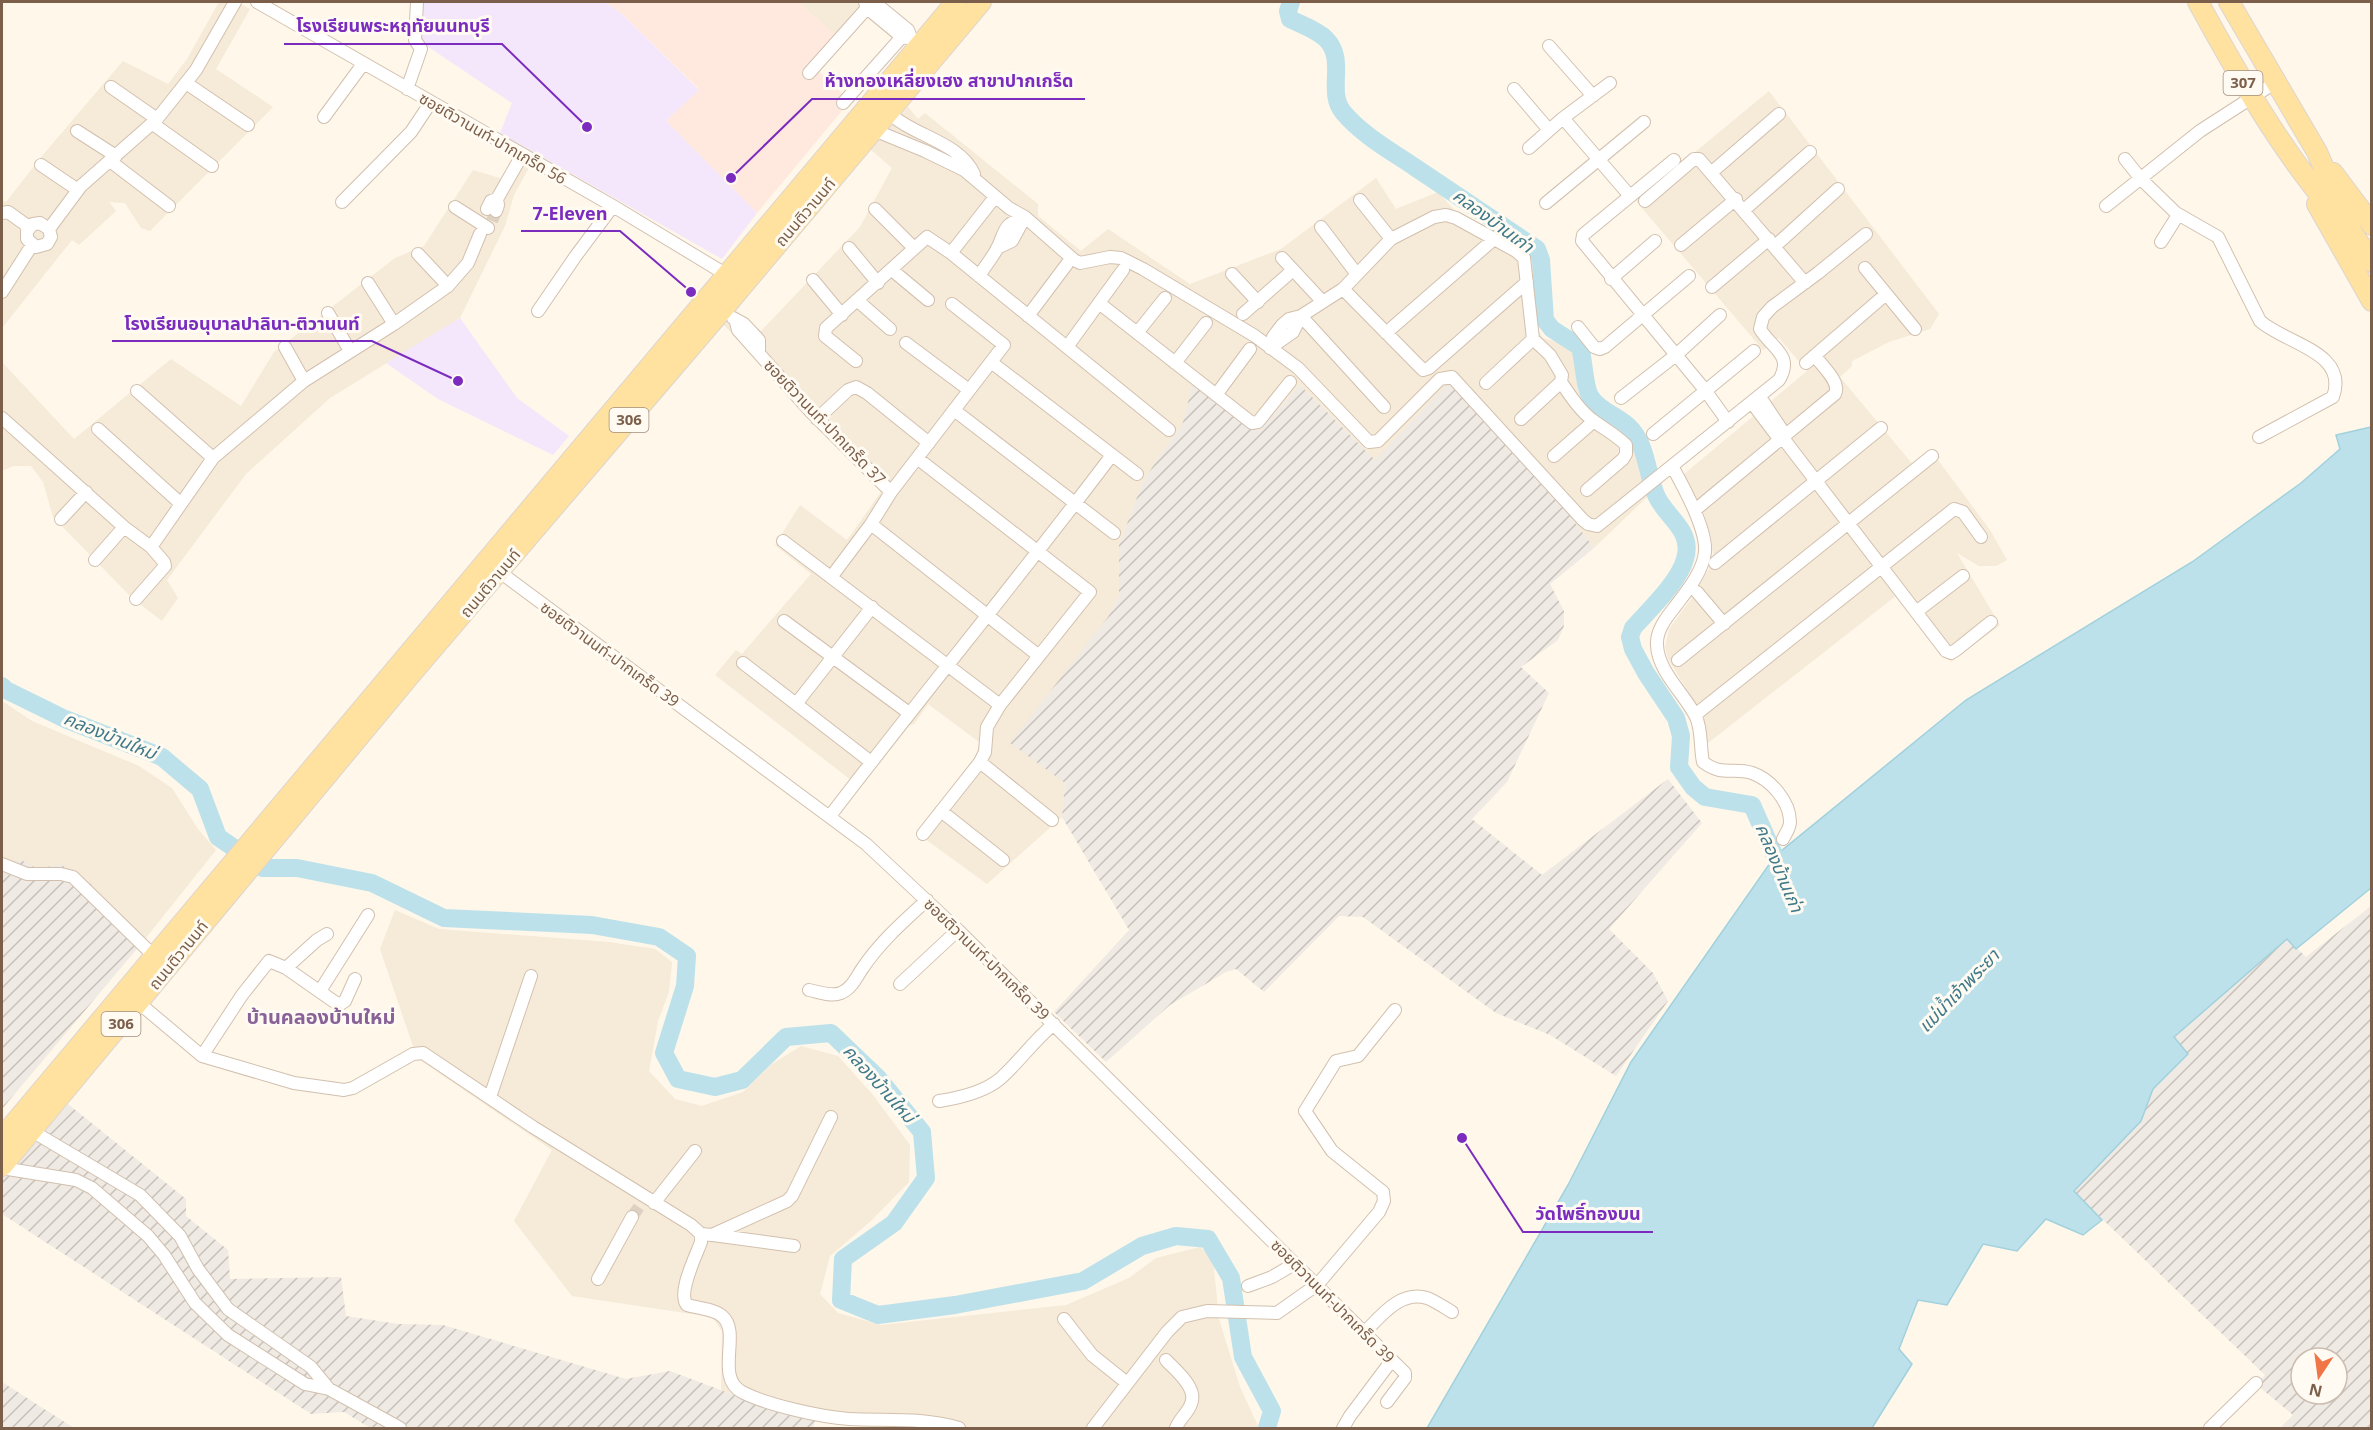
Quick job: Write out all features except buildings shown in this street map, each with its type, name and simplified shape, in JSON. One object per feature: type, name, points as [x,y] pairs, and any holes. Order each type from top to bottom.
[{"type":"main road","name":"ถนนติวานนท์","points":[[2,1167],[139,1003],[232,877],[411,674],[492,567],[727,275],[910,38],[956,2]]},
{"type":"main road","name":"ถนนติวานนท์","points":[[492,567],[730,316],[874,130],[981,2]]},
{"type":"main road","name":"307","points":[[2198,2],[2251,96],[2296,161],[2372,262]]},
{"type":"main road","name":"307","points":[[2229,2],[2317,152],[2352,233]]},
{"type":"main road","points":[[2317,152],[2372,225]]},
{"type":"main road","points":[[2296,161],[2311,193],[2372,302]]},
{"type":"main road","name":"ถนนติวานนท์","points":[[2,1138],[154,956],[232,877]]},
{"type":"street","points":[[50,230],[40,223],[29,227],[26,235],[32,245],[40,247],[47,244],[51,237],[50,230],[78,190],[155,121],[186,83],[196,70],[235,2]]},
{"type":"street","name":"ซอยติวานนท์-ปากเกร็ด 56","points":[[257,2],[613,206],[727,275]]},
{"type":"street","points":[[407,89],[421,49],[415,40],[417,2]]},
{"type":"street","points":[[809,74],[869,4],[910,38],[843,103]]},
{"type":"street","points":[[1550,45],[1593,96]]},
{"type":"street","points":[[324,117],[363,64]]},
{"type":"street","points":[[2106,206],[2200,131],[2276,82]]},
{"type":"street","points":[[186,83],[248,125]]},
{"type":"street","points":[[1529,148],[1563,118],[1610,83]]},
{"type":"street","points":[[111,87],[213,166]]},
{"type":"street","points":[[1514,88],[1549,130]]},
{"type":"street","points":[[342,202],[411,132],[431,102]]},
{"type":"street","points":[[889,113],[900,124],[932,139],[961,158],[969,165],[976,181]]},
{"type":"street","points":[[1712,172],[1779,114]]},
{"type":"street","points":[[1563,118],[1630,196]]},
{"type":"street","points":[[1546,203],[1644,122]]},
{"type":"street","points":[[874,130],[946,160],[964,170],[1009,208],[1025,217],[1074,260],[1080,263],[1110,257],[1121,258],[1245,330],[1298,368],[1369,442],[1378,441],[1440,379],[1452,377],[1588,524],[1597,525],[1728,423],[1779,380],[1785,369],[1785,360],[1763,334],[1760,324],[1772,307],[1866,234]]},
{"type":"street","points":[[77,131],[170,206]]},
{"type":"street","points":[[1744,210],[1810,152]]},
{"type":"street","points":[[151,547],[213,458],[304,381],[394,324],[448,286],[468,263],[488,218],[522,155]]},
{"type":"street","points":[[1645,201],[1694,159],[1700,159],[1805,283]]},
{"type":"street","points":[[2125,159],[2141,179],[2178,215],[2218,237],[2260,321],[2268,328],[2310,349],[2327,361],[2336,376],[2337,386],[2333,397],[2259,437]]},
{"type":"street","points":[[1674,160],[1583,235],[1582,241],[1611,279],[1705,390],[1728,423]]},
{"type":"street","points":[[41,165],[78,190]]},
{"type":"street","points":[[1712,287],[1772,243],[1838,189]]},
{"type":"street","points":[[951,253],[995,197]]},
{"type":"street","points":[[1681,245],[1736,199]]},
{"type":"street","points":[[1360,200],[1391,239]]},
{"type":"street","points":[[538,311],[574,257],[613,206]]},
{"type":"street","points":[[455,207],[488,218]]},
{"type":"street","points":[[875,209],[914,248]]},
{"type":"street","points":[[2,213],[8,212],[29,227]]},
{"type":"street","points":[[1270,348],[1293,332],[1300,316],[1343,289],[1391,239],[1434,217],[1446,215],[1456,218],[1516,251],[1524,258],[1533,339],[1550,355],[1562,375],[1561,382],[1521,419]]},
{"type":"street","points":[[2161,242],[2178,215]]},
{"type":"street","points":[[979,276],[998,248],[1002,232],[1010,222],[1025,217]]},
{"type":"street","points":[[1321,227],[1356,273]]},
{"type":"street","points":[[856,361],[825,336],[826,328],[927,237],[951,253],[1169,430]]},
{"type":"street","points":[[1386,333],[1494,239]]},
{"type":"street","points":[[1611,279],[1655,241]]},
{"type":"street","points":[[2,292],[32,245]]},
{"type":"street","points":[[849,248],[878,283]]},
{"type":"street","points":[[418,254],[448,286]]},
{"type":"street","points":[[1282,258],[1322,301]]},
{"type":"street","points":[[1028,316],[1067,264]]},
{"type":"street","points":[[1865,268],[1915,329]]},
{"type":"street","points":[[892,270],[928,300]]},
{"type":"street","points":[[1067,347],[1123,270]]},
{"type":"street","points":[[1244,314],[1293,270]]},
{"type":"street","points":[[1232,274],[1258,302]]},
{"type":"street","points":[[1578,327],[1594,346],[1600,349],[1689,276]]},
{"type":"street","points":[[813,280],[842,315]]},
{"type":"street","points":[[1343,289],[1423,370],[1429,368],[1527,282]]},
{"type":"street","points":[[368,283],[394,324]]},
{"type":"street","points":[[1695,510],[1836,394],[1837,383],[1810,360],[1885,295]]},
{"type":"street","points":[[1137,333],[1165,298]]},
{"type":"street","points":[[858,301],[890,329]]},
{"type":"street","points":[[1099,303],[1252,423],[1258,422],[1290,382]]},
{"type":"street","points":[[832,576],[871,524],[891,492],[1002,348],[1003,342],[952,304]]},
{"type":"street","points":[[328,313],[350,351]]},
{"type":"street","points":[[1621,398],[1676,355],[1720,315]]},
{"type":"street","name":"ซอยติวานนท์-ปากเกร็ด 37","points":[[730,316],[738,330],[818,418],[891,492]]},
{"type":"street","points":[[1300,316],[1384,406]]},
{"type":"street","points":[[1175,363],[1206,323]]},
{"type":"street","points":[[1486,383],[1533,339]]},
{"type":"street","points":[[906,343],[969,390]]},
{"type":"street","points":[[285,347],[304,381]]},
{"type":"street","points":[[1216,395],[1250,349]]},
{"type":"street","points":[[1653,434],[1754,351]]},
{"type":"street","points":[[991,362],[1137,474]]},
{"type":"street","points":[[1561,382],[1576,404],[1594,421],[1616,434],[1626,445],[1626,454],[1623,459],[1587,490]]},
{"type":"street","points":[[818,418],[848,390],[856,387],[867,393],[929,443]]},
{"type":"street","points":[[137,391],[213,458]]},
{"type":"street","points":[[1756,400],[1814,481],[1946,651],[1951,653],[1991,622]]},
{"type":"street","points":[[954,410],[1114,533]]},
{"type":"street","points":[[2,418],[124,527],[151,547],[164,562],[165,566],[136,599]]},
{"type":"street","points":[[1554,456],[1594,421]]},
{"type":"street","points":[[1715,562],[1881,428]]},
{"type":"street","points":[[98,429],[180,503]]},
{"type":"street","points":[[830,816],[947,664],[989,616],[1039,552],[1112,455]]},
{"type":"street","points":[[1678,660],[1932,456]]},
{"type":"street","points":[[917,458],[1090,592],[1000,705],[987,727],[985,752],[980,762],[923,834]]},
{"type":"street","points":[[1670,468],[1695,510],[1705,551],[1700,567],[1688,589],[1658,633],[1657,643],[1665,669],[1698,719],[1703,762],[1714,770],[1751,773],[1771,783],[1787,806],[1790,820],[1783,839]]},
{"type":"street","points":[[60,519],[86,492]]},
{"type":"street","points":[[1695,715],[1954,509],[1963,512],[1981,537]]},
{"type":"street","points":[[871,524],[1039,656]]},
{"type":"street","points":[[95,560],[124,527]]},
{"type":"street","points":[[783,541],[1000,705]]},
{"type":"street","name":"ซอยติวานนท์-ปากเกร็ด 39","points":[[492,567],[830,816],[866,844],[927,900],[1318,1284],[1392,1360],[1406,1376],[1387,1402]]},
{"type":"street","points":[[1916,612],[1963,576]]},
{"type":"street","points":[[1698,592],[1724,624]]},
{"type":"street","points":[[796,704],[872,607]]},
{"type":"street","points":[[784,621],[909,713]]},
{"type":"street","points":[[743,663],[871,762]]},
{"type":"street","points":[[980,762],[1052,820]]},
{"type":"street","points":[[941,811],[1004,860]]},
{"type":"street","points":[[2,864],[27,874],[61,874],[73,877],[154,956]]},
{"type":"street","points":[[809,990],[833,995],[843,993],[853,985],[862,968],[889,935],[927,900]]},
{"type":"street","points":[[320,991],[368,915]]},
{"type":"street","points":[[900,984],[958,930]]},
{"type":"street","points":[[286,968],[327,934]]},
{"type":"street","points":[[202,1056],[242,995],[269,961],[286,968],[334,1003],[342,1004],[355,979]]},
{"type":"street","points":[[490,1097],[531,976]]},
{"type":"street","points":[[139,1003],[202,1056],[294,1083],[344,1090],[367,1081],[413,1054],[423,1053],[533,1127],[647,1200],[707,1235],[794,1246]]},
{"type":"street","points":[[1093,1428],[1127,1383],[1160,1356],[1182,1317],[1207,1311],[1277,1313],[1318,1284],[1379,1212],[1384,1201],[1383,1192],[1332,1151],[1306,1114],[1305,1108],[1336,1061],[1358,1056],[1395,1010]]},
{"type":"street","points":[[939,1101],[961,1097],[999,1080],[1036,1039],[1054,1024]]},
{"type":"street","points":[[831,1117],[787,1202],[707,1235],[701,1242],[682,1297],[684,1302],[687,1305],[718,1313],[726,1321],[729,1328],[729,1371],[732,1383],[741,1391],[784,1407],[847,1419],[915,1419],[959,1428]]},
{"type":"street","points":[[32,1131],[140,1195],[165,1218],[180,1236],[198,1269],[228,1309],[311,1367],[329,1389]]},
{"type":"street","points":[[647,1200],[695,1151]]},
{"type":"street","points":[[2,1167],[76,1180],[92,1188],[148,1236],[195,1303],[228,1335],[305,1384],[329,1389],[400,1428]]},
{"type":"street","points":[[92,1188],[104,1173]]},
{"type":"street","points":[[598,1279],[632,1217]]},
{"type":"street","points":[[1248,1286],[1284,1271],[1296,1263]]},
{"type":"street","points":[[1364,1332],[1392,1304],[1409,1297],[1426,1298],[1452,1312]]},
{"type":"street","points":[[1067,1324],[1092,1355],[1127,1383]]},
{"type":"street","points":[[1160,1356],[1187,1382],[1192,1398],[1192,1404],[1176,1428]]},
{"type":"street","points":[[1343,1428],[1392,1360]]},
{"type":"street","points":[[2210,1428],[2256,1383]]},
{"type":"shaded area","points":[[219,2],[237,2],[250,9],[216,69],[273,107],[150,231],[141,228],[125,203],[109,202],[116,211],[79,245],[72,240],[2,328],[2,200],[6,202],[123,61],[168,84],[187,59]]},
{"type":"shaded area","points":[[422,2],[605,2],[622,14],[699,90],[666,121],[757,213],[722,259],[500,133],[512,103],[418,40]]},
{"type":"shaded area","points":[[605,2],[798,2],[836,36],[810,63],[850,101],[757,213],[666,121],[699,89],[622,14]]},
{"type":"shaded area","points":[[798,2],[867,2],[836,36]]},
{"type":"shaded area","points":[[1769,91],[1939,314],[1930,329],[1889,342],[1852,361],[1852,366],[1840,377],[1914,466],[1934,450],[1940,457],[1938,460],[1990,530],[2007,560],[1996,566],[1979,566],[1957,553],[2000,625],[1951,662],[1897,595],[1708,743],[1697,706],[1668,659],[1665,647],[1669,629],[1694,595],[1709,569],[1713,555],[1711,536],[1703,511],[1683,475],[1807,371],[1779,338],[1763,350],[1636,201]]},
{"type":"shaded area","points":[[908,107],[918,119],[925,113],[1038,204],[1038,216],[1081,251],[1108,229],[1190,284],[1281,249],[1376,178],[1396,209],[1438,192],[1457,213],[1527,250],[1534,263],[1537,328],[1543,338],[1570,346],[1576,353],[1580,361],[1578,389],[1582,401],[1592,411],[1623,430],[1632,439],[1647,497],[1594,548],[1546,484],[1375,460],[1300,385],[1259,431],[1193,383],[1182,426],[1161,453],[1142,484],[1119,545],[1119,596],[1108,617],[1065,783],[1062,817],[987,884],[917,833],[977,754],[979,742],[928,704],[914,724],[907,726],[839,815],[830,808],[851,780],[715,675],[736,650],[742,654],[811,574],[775,545],[800,505],[847,540],[881,492],[723,324],[735,310],[761,331],[860,227],[892,168],[870,149]]},
{"type":"shaded area","points":[[517,156],[531,164],[514,195],[505,226],[460,318],[330,398],[246,474],[167,580],[178,598],[162,621],[132,598],[53,517],[43,482],[31,466],[13,466],[2,471],[2,362],[74,439],[171,359],[241,406],[274,352],[395,258],[424,246],[473,170],[503,179]]},
{"type":"shaded area","points":[[460,318],[517,398],[569,436],[553,455],[438,399],[386,363]]},
{"type":"shaded area","points":[[1451,380],[1546,484],[1594,548],[1550,584],[1564,611],[1564,626],[1558,640],[1521,667],[1549,693],[1507,782],[1472,819],[1542,875],[1668,779],[1702,823],[1609,929],[1653,973],[1668,1001],[1616,1076],[1550,1035],[1496,1013],[1363,917],[1339,916],[1264,992],[1236,969],[1226,972],[1170,1005],[1106,1062],[1054,1012],[1129,930],[1062,817],[1065,783],[1010,743],[1108,617],[1119,596],[1119,545],[1142,484],[1161,453],[1182,426],[1193,382],[1259,431],[1300,385],[1375,460]]},
{"type":"shaded area","points":[[2,701],[32,721],[139,766],[172,788],[198,829],[216,850],[141,944],[38,869],[2,860]]},
{"type":"shaded area","points":[[2,860],[23,861],[38,869],[60,864],[91,884],[141,944],[2,1109]]},
{"type":"shaded area","points":[[2371,906],[2371,1428],[2280,1428],[2293,1415],[2257,1385],[2265,1375],[2073,1191],[2141,1121],[2153,1089],[2188,1054],[2174,1037],[2287,939],[2306,957]]},
{"type":"shaded area","points":[[395,910],[439,929],[609,942],[655,949],[672,962],[669,992],[658,1021],[649,1071],[675,1099],[702,1106],[743,1092],[772,1064],[801,1046],[838,1056],[873,1095],[910,1145],[909,1182],[872,1220],[830,1256],[820,1294],[838,1313],[881,1325],[1066,1305],[1129,1278],[1156,1258],[1200,1247],[1213,1259],[1219,1319],[1240,1387],[1257,1428],[885,1428],[887,1424],[785,1414],[721,1390],[722,1331],[712,1317],[572,1296],[514,1221],[552,1150],[417,1058],[380,949]]},
{"type":"shaded area","points":[[68,1104],[186,1199],[186,1216],[228,1250],[230,1279],[341,1277],[346,1316],[398,1324],[443,1325],[626,1379],[670,1371],[785,1414],[816,1418],[813,1428],[370,1428],[344,1412],[311,1414],[2,1214],[2,1179]]},
{"type":"shaded area","points":[[2,1382],[74,1428],[2,1428]]},
{"type":"water","name":"แม่น้ำเจ้าพระยา","points":[[2371,427],[2371,888],[2296,949],[2287,939],[2174,1037],[2188,1054],[2153,1089],[2141,1121],[2074,1191],[2102,1220],[2083,1235],[2046,1219],[2017,1251],[1983,1244],[1947,1305],[1918,1300],[1899,1349],[1912,1364],[1872,1428],[1427,1428],[1568,1185],[1631,1062],[1775,856],[1966,700],[2192,562],[2301,483],[2340,449],[2336,435]]},
{"type":"waterway","name":"คลองบ้านเก่า","points":[[1291,2],[1288,11],[1290,19],[1318,33],[1332,47],[1336,66],[1336,95],[1343,112],[1377,142],[1537,249],[1541,260],[1545,320],[1552,329],[1580,347],[1586,386],[1590,396],[1599,406],[1627,425],[1637,437],[1656,495],[1686,540],[1685,559],[1677,577],[1633,628],[1630,637],[1633,649],[1646,673],[1676,718],[1681,736],[1679,767],[1693,787],[1705,797],[1752,805],[1785,879]]},
{"type":"waterway","name":"คลองบ้านใหม่","points":[[2,686],[65,719],[162,757],[200,789],[218,837],[263,868],[297,868],[372,883],[444,918],[592,925],[659,937],[687,956],[685,986],[664,1053],[678,1079],[715,1087],[742,1080],[786,1037],[831,1033],[878,1078],[922,1132],[926,1178],[894,1223],[843,1259],[841,1300],[878,1315],[955,1305],[1083,1281],[1142,1246],[1176,1236],[1208,1239],[1231,1278],[1243,1357],[1272,1411],[1267,1428]]},
{"type":"tunnel","points":[[492,221],[496,211]]},
{"type":"tunnel","points":[[632,1217],[643,1201]]},
{"type":"place","name":"โรงเรียนพระหฤทัยนนทบุรี","points":[[587,127]]},
{"type":"place","name":"ห้างทองเหลี่ยงเฮง สาขาปากเกร็ด","points":[[731,178]]},
{"type":"place","name":"7-Eleven","points":[[691,292]]},
{"type":"place","name":"โรงเรียนอนุบาลปาลินา-ติวานนท์","points":[[458,381]]},
{"type":"place","name":"วัดโพธิ์ทองบน","points":[[1462,1138]]},
{"type":"district","name":"บ้านคลองบ้านใหม่","points":[[321,1017]]}]
